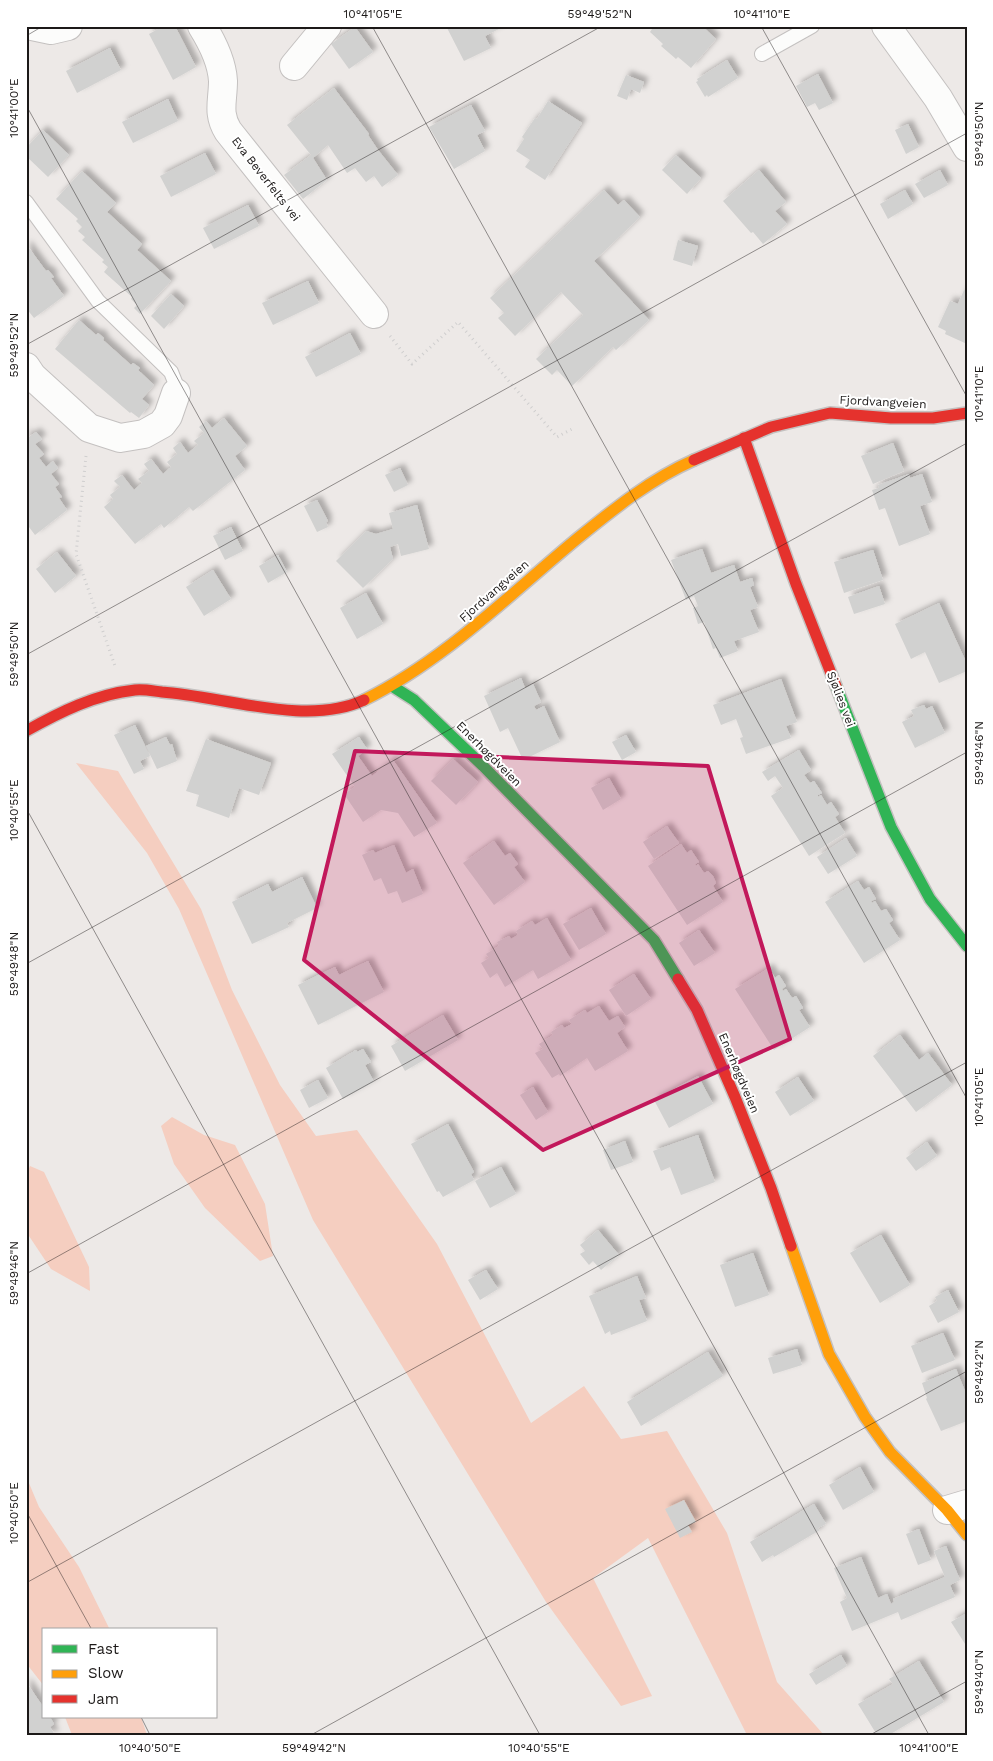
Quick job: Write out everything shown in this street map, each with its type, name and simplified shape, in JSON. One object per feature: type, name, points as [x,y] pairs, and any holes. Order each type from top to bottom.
[{"type":"street","points":[[32,26],[50,30],[68,26]]},
{"type":"street","name":"Eva Beverfelts vei","points":[[202,26],[217,54],[223,80],[220,106],[225,127],[374,314]]},
{"type":"street","points":[[294,66],[327,26]]},
{"type":"street","points":[[886,26],[938,98],[967,147]]},
{"type":"street","points":[[26,366],[32,376],[88,428],[120,438],[144,434],[162,424],[168,416],[176,393]]},
{"type":"street","name":"Fjordvangveien","points":[[26,731],[58,713],[95,698],[122,692],[144,690],[182,693],[302,711],[328,709],[357,703],[392,686],[458,641],[620,504],[670,471],[771,427],[830,413],[891,418],[933,418],[967,413]]},
{"type":"street","name":"Sjølies vei","points":[[744,438],[796,584],[891,827],[930,899],[967,946]]},
{"type":"street","name":"Enerhøgdveien","points":[[392,686],[414,700],[483,766],[654,940],[697,1010],[727,1080],[771,1188],[829,1354],[865,1417],[890,1452],[957,1507],[967,1535]]},
{"type":"lane","points":[[762,54],[812,26]]},
{"type":"lane","points":[[26,202],[98,301],[170,372],[175,382],[176,393]]},
{"type":"path","points":[[374,314],[412,364],[458,322],[557,437],[572,429]]},
{"type":"path","points":[[88,428],[76,554],[118,675],[122,692]]},
{"type":"highlighted area","points":[[355,751],[708,766],[790,1039],[543,1150],[304,960]]},
{"type":"shaded area","points":[[76,763],[118,771],[201,909],[232,990],[280,1085],[316,1136],[357,1130],[437,1244],[531,1423],[584,1386],[621,1439],[667,1431],[727,1533],[777,1682],[824,1735],[747,1735],[648,1538],[593,1578],[652,1696],[621,1706],[546,1602],[313,1220],[179,909],[147,853]]},
{"type":"shaded area","points":[[172,1117],[204,1135],[235,1145],[265,1204],[273,1256],[260,1261],[205,1208],[174,1164],[161,1126]]},
{"type":"shaded area","points":[[30,1166],[44,1172],[89,1267],[90,1291],[51,1269],[29,1236],[26,1224],[26,1175]]},
{"type":"shaded area","points":[[26,1476],[39,1507],[79,1567],[109,1628],[42,1628],[42,1683],[26,1663]]},
{"type":"shaded area","points":[[65,1718],[141,1718],[147,1735],[72,1735]]},
{"type":"building","points":[[164,26],[175,26],[196,67],[173,80],[149,34]]},
{"type":"building","points":[[446,26],[505,26],[485,36],[491,48],[464,61]]},
{"type":"building","points":[[654,26],[702,26],[716,39],[691,68],[678,57],[676,59],[661,46],[663,44],[650,32]]},
{"type":"building","points":[[355,27],[373,52],[349,69],[331,44]]},
{"type":"building","points":[[110,48],[121,70],[77,93],[66,71]]},
{"type":"building","points":[[727,60],[738,78],[705,97],[696,82],[698,81],[697,79]]},
{"type":"building","points":[[818,74],[833,103],[819,110],[815,103],[807,107],[796,86]]},
{"type":"building","points":[[626,75],[644,82],[640,93],[631,89],[627,100],[617,96]]},
{"type":"building","points":[[334,88],[398,175],[382,187],[374,176],[366,182],[355,168],[347,173],[328,145],[313,158],[327,180],[303,199],[284,175],[311,155],[287,125]]},
{"type":"building","points":[[168,99],[178,121],[133,143],[122,122]]},
{"type":"building","points":[[548,101],[582,123],[545,180],[525,167],[530,160],[516,151],[524,139],[522,137],[535,118],[537,119]]},
{"type":"building","points":[[471,105],[485,131],[477,135],[485,151],[454,169],[429,127]]},
{"type":"building","points":[[908,124],[919,147],[906,154],[895,130]]},
{"type":"building","points":[[43,130],[69,155],[48,177],[26,156],[26,148]]},
{"type":"building","points":[[205,153],[216,174],[171,197],[160,176]]},
{"type":"building","points":[[676,155],[701,178],[687,194],[662,170]]},
{"type":"building","points":[[759,170],[786,202],[775,211],[787,224],[763,244],[723,201]]},
{"type":"building","points":[[940,170],[948,185],[924,198],[915,184]]},
{"type":"building","points":[[82,171],[116,203],[107,212],[142,244],[137,250],[171,281],[140,314],[134,308],[137,305],[131,299],[132,297],[104,272],[108,267],[102,262],[104,260],[82,240],[85,237],[78,231],[82,227],[76,221],[78,219],[56,199]]},
{"type":"building","points":[[604,190],[618,205],[624,200],[640,217],[594,261],[649,320],[616,350],[613,347],[572,386],[557,370],[552,375],[536,359],[583,315],[561,292],[515,336],[498,318],[504,313],[490,298]]},
{"type":"building","points":[[905,190],[913,204],[888,219],[880,204]]},
{"type":"building","points":[[248,205],[259,226],[214,249],[203,228]]},
{"type":"building","points":[[678,240],[698,246],[692,266],[673,260]]},
{"type":"building","points":[[26,244],[46,271],[48,270],[54,277],[51,278],[64,296],[34,318],[26,308]]},
{"type":"building","points":[[308,281],[319,303],[273,325],[262,303]]},
{"type":"building","points":[[964,290],[967,291],[967,344],[945,334],[946,331],[938,327],[950,301],[958,304]]},
{"type":"building","points":[[171,294],[184,306],[164,329],[151,316]]},
{"type":"building","points":[[79,320],[96,335],[98,333],[104,338],[103,340],[131,365],[133,363],[140,368],[138,370],[154,385],[142,399],[149,405],[139,418],[130,413],[55,349]]},
{"type":"building","points":[[350,333],[361,354],[316,377],[305,357]]},
{"type":"building","points":[[224,418],[247,446],[235,456],[245,470],[193,511],[189,507],[164,528],[161,524],[135,544],[104,507],[113,499],[110,495],[120,487],[114,481],[122,475],[134,490],[142,483],[138,479],[149,471],[144,464],[151,459],[163,474],[171,467],[167,462],[177,454],[173,448],[180,442],[188,453],[198,445],[194,441],[204,433],[199,427],[206,421],[212,428]]},
{"type":"building","points":[[26,432],[29,437],[36,432],[42,439],[35,444],[44,454],[39,458],[46,467],[53,461],[58,468],[51,474],[59,484],[55,487],[62,497],[59,498],[67,510],[35,535],[26,523]]},
{"type":"building","points":[[893,443],[904,471],[873,484],[861,456]]},
{"type":"building","points":[[400,468],[408,485],[394,492],[385,475]]},
{"type":"building","points":[[909,474],[910,478],[922,474],[932,502],[920,506],[930,534],[899,546],[885,508],[879,510],[872,490],[879,488],[878,485]]},
{"type":"building","points":[[317,500],[328,521],[326,522],[328,527],[317,532],[304,506]]},
{"type":"building","points":[[417,505],[429,549],[401,556],[398,544],[390,547],[393,559],[363,588],[336,561],[366,531],[376,534],[393,529],[389,513]]},
{"type":"building","points":[[231,527],[243,551],[225,560],[213,536]]},
{"type":"building","points":[[702,549],[711,573],[734,565],[740,582],[752,578],[754,585],[750,587],[758,607],[750,610],[759,632],[734,641],[738,651],[720,658],[716,648],[713,649],[704,622],[698,624],[693,608],[698,606],[694,596],[686,600],[671,560]]},
{"type":"building","points":[[873,550],[883,580],[844,593],[834,562]]},
{"type":"building","points":[[57,552],[76,576],[55,593],[36,569]]},
{"type":"building","points":[[278,555],[287,572],[268,583],[259,566]]},
{"type":"building","points":[[213,570],[231,599],[204,616],[186,587]]},
{"type":"building","points":[[879,586],[885,604],[854,614],[848,597]]},
{"type":"building","points":[[366,593],[383,624],[357,639],[340,608]]},
{"type":"building","points":[[939,603],[967,664],[967,671],[939,683],[925,652],[911,659],[895,624]]},
{"type":"building","points":[[521,678],[525,688],[533,684],[541,702],[534,706],[536,710],[544,706],[560,742],[523,760],[508,728],[500,732],[484,696]]},
{"type":"building","points":[[781,679],[797,722],[786,726],[791,738],[746,754],[740,738],[743,737],[736,719],[721,725],[713,705]]},
{"type":"building","points":[[924,705],[926,709],[932,706],[945,733],[915,748],[902,722],[914,716],[911,710]]},
{"type":"building","points":[[135,725],[150,756],[140,761],[144,769],[134,774],[114,735]]},
{"type":"building","points":[[626,735],[636,752],[622,760],[612,742]]},
{"type":"building","points":[[166,737],[170,745],[172,744],[177,761],[157,769],[146,746]]},
{"type":"building","points":[[359,737],[367,749],[358,756],[372,776],[393,760],[437,823],[414,837],[398,813],[381,810],[363,822],[344,794],[355,787],[332,754]]},
{"type":"building","points":[[206,739],[271,763],[259,795],[239,788],[229,818],[196,806],[199,795],[186,791]]},
{"type":"building","points":[[799,750],[811,770],[804,775],[810,783],[814,781],[822,793],[818,797],[821,795],[827,805],[831,802],[839,814],[835,817],[845,833],[809,856],[771,796],[783,788],[775,776],[768,781],[762,772]]},
{"type":"building","points":[[453,759],[478,782],[456,805],[431,781]]},
{"type":"building","points":[[609,778],[621,799],[603,810],[591,788]]},
{"type":"building","points":[[667,826],[679,843],[654,859],[643,842]]},
{"type":"building","points":[[846,838],[857,856],[828,874],[817,857]]},
{"type":"building","points":[[494,841],[505,856],[510,853],[518,864],[514,867],[525,882],[494,905],[463,863]]},
{"type":"building","points":[[681,844],[687,853],[691,850],[699,862],[695,864],[696,866],[698,864],[704,873],[708,871],[713,876],[716,883],[713,886],[723,902],[687,925],[648,866]]},
{"type":"building","points":[[394,845],[406,873],[413,869],[423,894],[402,903],[397,891],[388,894],[381,878],[374,881],[362,855],[373,850],[375,853]]},
{"type":"building","points":[[302,877],[317,908],[287,923],[289,927],[252,944],[232,902],[268,884],[272,892]]},
{"type":"building","points":[[858,881],[864,890],[869,887],[876,899],[871,901],[872,903],[875,901],[881,911],[886,909],[893,920],[889,923],[900,940],[864,963],[825,902]]},
{"type":"building","points":[[591,908],[606,934],[579,950],[563,924]]},
{"type":"building","points":[[547,918],[571,960],[538,979],[533,970],[505,987],[497,973],[490,978],[481,963],[489,958],[486,954],[499,946],[497,942],[509,936],[511,939],[518,935],[516,931],[532,921],[535,925]]},
{"type":"building","points":[[699,930],[715,953],[694,966],[679,943]]},
{"type":"building","points":[[368,961],[384,992],[318,1025],[298,985],[335,967],[339,975]]},
{"type":"building","points":[[769,968],[775,978],[779,975],[786,986],[782,989],[783,991],[786,989],[792,998],[796,996],[803,1008],[799,1010],[810,1027],[774,1050],[735,989]]},
{"type":"building","points":[[634,974],[651,999],[626,1016],[609,990]]},
{"type":"building","points":[[599,1006],[609,1021],[618,1016],[625,1027],[617,1033],[628,1051],[595,1071],[587,1058],[560,1076],[559,1074],[552,1078],[535,1053],[543,1049],[539,1044],[553,1035],[551,1032],[562,1025],[564,1028],[572,1024],[569,1020],[585,1010],[587,1013]]},
{"type":"building","points":[[443,1015],[458,1040],[405,1071],[391,1046]]},
{"type":"building","points":[[900,1035],[919,1060],[928,1053],[952,1085],[916,1112],[873,1056]]},
{"type":"building","points":[[363,1049],[371,1062],[365,1065],[374,1082],[343,1099],[326,1068],[356,1050],[357,1052]]},
{"type":"building","points":[[698,1076],[713,1104],[669,1128],[654,1100]]},
{"type":"building","points":[[798,1077],[814,1101],[790,1116],[775,1092]]},
{"type":"building","points":[[318,1080],[328,1098],[309,1108],[300,1090]]},
{"type":"building","points":[[533,1087],[548,1112],[536,1120],[520,1095]]},
{"type":"building","points":[[448,1124],[474,1172],[471,1174],[474,1180],[443,1197],[439,1191],[437,1192],[411,1144]]},
{"type":"building","points":[[698,1135],[715,1182],[681,1195],[670,1167],[661,1171],[653,1151]]},
{"type":"building","points":[[625,1141],[633,1162],[611,1170],[603,1150]]},
{"type":"building","points":[[927,1142],[937,1156],[916,1171],[906,1158]]},
{"type":"building","points":[[501,1167],[516,1194],[490,1208],[475,1181]]},
{"type":"building","points":[[598,1230],[619,1255],[601,1270],[593,1261],[589,1265],[580,1254],[585,1251],[580,1245]]},
{"type":"building","points":[[881,1235],[910,1285],[880,1303],[850,1253]]},
{"type":"building","points":[[753,1253],[769,1295],[735,1307],[720,1265]]},
{"type":"building","points":[[486,1270],[498,1289],[480,1300],[468,1280]]},
{"type":"building","points":[[637,1276],[646,1298],[639,1300],[647,1321],[611,1335],[610,1331],[605,1334],[589,1296]]},
{"type":"building","points":[[948,1290],[959,1312],[938,1323],[929,1306],[937,1301],[935,1297]]},
{"type":"building","points":[[943,1333],[955,1360],[922,1373],[911,1346]]},
{"type":"building","points":[[797,1349],[802,1365],[773,1374],[768,1358]]},
{"type":"building","points":[[708,1352],[723,1376],[641,1426],[627,1402]]},
{"type":"building","points":[[956,1369],[967,1396],[967,1421],[941,1431],[926,1399],[922,1383]]},
{"type":"building","points":[[860,1467],[874,1492],[843,1510],[829,1485]]},
{"type":"building","points":[[684,1500],[696,1522],[688,1525],[692,1532],[680,1538],[665,1509]]},
{"type":"building","points":[[814,1504],[826,1524],[818,1528],[820,1530],[762,1562],[750,1542]]},
{"type":"building","points":[[919,1529],[931,1560],[918,1565],[906,1534]]},
{"type":"building","points":[[946,1546],[960,1580],[950,1585],[955,1597],[901,1620],[898,1612],[852,1631],[840,1602],[847,1598],[834,1568],[861,1557],[878,1598],[887,1594],[891,1604],[894,1602],[893,1599],[945,1577],[934,1551]]},
{"type":"building","points":[[967,1613],[967,1647],[951,1622]]},
{"type":"building","points":[[841,1655],[847,1666],[816,1685],[809,1674]]},
{"type":"building","points":[[919,1661],[944,1702],[889,1735],[877,1735],[858,1704],[893,1684],[889,1679]]},
{"type":"building","points":[[26,1682],[42,1705],[42,1718],[51,1718],[54,1724],[50,1727],[55,1735],[26,1735]]},
{"type":"traffic: fast","points":[[392,686],[414,700],[483,766],[654,940],[678,979]]},
{"type":"traffic: fast","points":[[836,686],[891,827],[930,899],[967,946]]},
{"type":"traffic: slow","points":[[364,700],[394,684],[449,646],[620,505],[648,485],[694,460]]},
{"type":"traffic: slow","points":[[791,1246],[829,1354],[865,1417],[890,1452],[947,1510],[967,1535]]},
{"type":"traffic: jam","points":[[694,460],[771,427],[830,413],[891,418],[933,418],[967,413]]},
{"type":"traffic: jam","points":[[744,438],[796,584],[836,686]]},
{"type":"traffic: jam","points":[[26,731],[52,717],[92,700],[106,695],[135,690],[186,695],[264,708],[291,710],[317,711],[341,708],[364,700]]},
{"type":"traffic: jam","points":[[678,979],[697,1010],[735,1097],[771,1188],[791,1246]]}]
